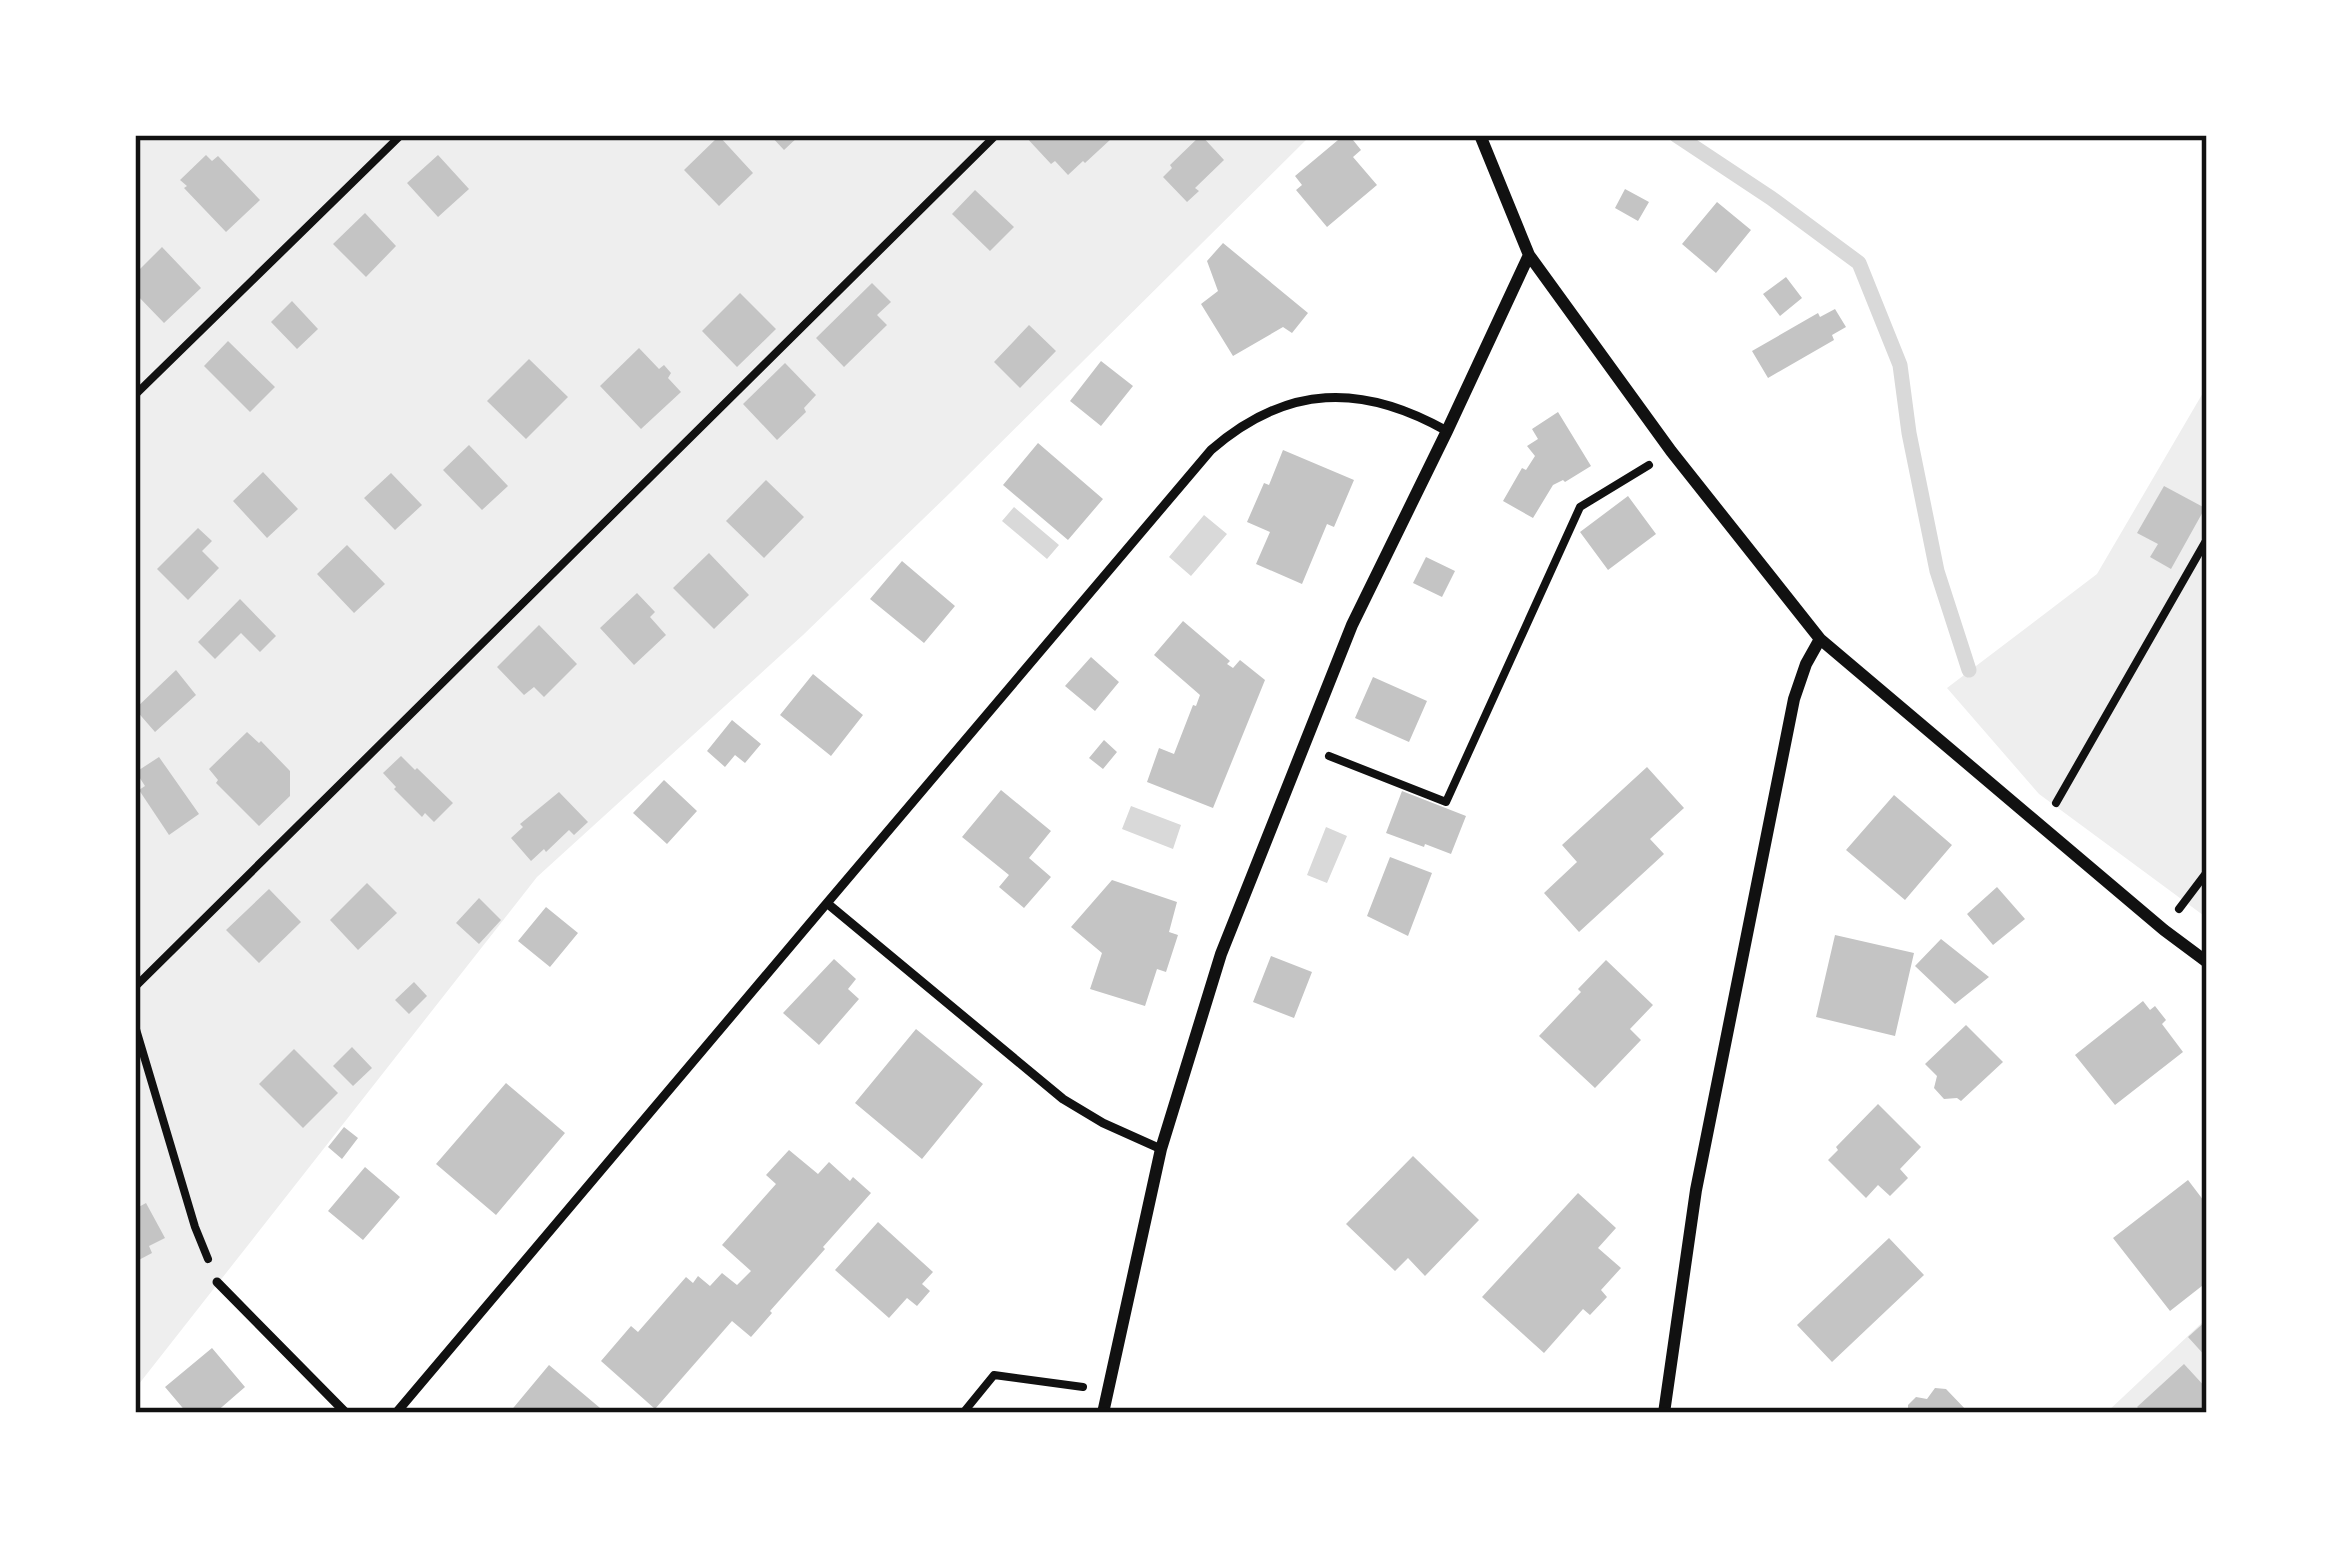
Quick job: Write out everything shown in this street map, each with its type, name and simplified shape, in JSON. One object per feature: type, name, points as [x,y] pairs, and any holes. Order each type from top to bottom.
[{"type":"street","points":[[1480,135],[1528,255],[1671,451],[1820,639],[2207,962]]},
{"type":"street","points":[[1103,1413],[1162,1149],[1221,954],[1352,625],[1528,255]]},
{"type":"street","points":[[1664,1413],[1705,1143],[1795,699],[1820,639]]},
{"type":"lane","points":[[396,1413],[1211,450],[1257,417],[1317,397],[1351,396],[1393,406],[1448,431]]},
{"type":"lane","points":[[828,904],[1063,1099],[1162,1149]]},
{"type":"lane","points":[[217,1282],[346,1413]]},
{"type":"path","points":[[135,395],[401,135]]},
{"type":"path","points":[[135,987],[996,135]]},
{"type":"path","points":[[1304,746],[1446,802],[1580,507],[1671,451]]},
{"type":"path","points":[[2042,827],[2207,539]]},
{"type":"path","points":[[2164,930],[2207,872]]},
{"type":"path","points":[[135,1026],[195,1227],[217,1282]]},
{"type":"path","points":[[964,1413],[994,1376],[1108,1390]]},
{"type":"shaded area","points":[[135,135],[1311,135],[803,635],[537,877],[135,1389]]},
{"type":"shaded area","points":[[2207,386],[2207,918],[2039,794],[1947,688],[2097,574]]},
{"type":"shaded area","points":[[1014,507],[1059,545],[1047,559],[1002,521]]},
{"type":"shaded area","points":[[1204,515],[1227,534],[1191,576],[1169,557]]},
{"type":"shaded area","points":[[1131,806],[1181,825],[1173,849],[1122,829]]},
{"type":"shaded area","points":[[1326,827],[1347,836],[1327,883],[1307,875]]},
{"type":"shaded area","points":[[2207,1318],[2207,1413],[2106,1413]]},
{"type":"building","points":[[770,135],[800,135],[784,150]]},
{"type":"building","points":[[1024,135],[1107,135],[1111,139],[1068,175]]},
{"type":"building","points":[[1201,135],[1224,160],[1187,202],[1163,177]]},
{"type":"building","points":[[1344,135],[1361,150],[1353,157],[1377,185],[1327,227],[1296,190],[1302,185],[1295,176]]},
{"type":"building","points":[[719,136],[753,173],[719,206],[684,170]]},
{"type":"building","points":[[206,155],[212,161],[218,156],[260,200],[226,232],[180,180]]},
{"type":"building","points":[[438,155],[469,189],[438,217],[407,183]]},
{"type":"building","points":[[1625,189],[1649,202],[1638,221],[1615,208]]},
{"type":"building","points":[[975,190],[1014,227],[990,251],[952,214]]},
{"type":"building","points":[[1717,202],[1751,230],[1716,273],[1682,244]]},
{"type":"building","points":[[365,213],[396,246],[366,277],[333,244]]},
{"type":"building","points":[[1223,243],[1308,313],[1292,333],[1283,327],[1233,356],[1201,304],[1218,291],[1207,261]]},
{"type":"building","points":[[162,247],[201,288],[164,323],[135,293],[135,274]]},
{"type":"building","points":[[1786,277],[1802,298],[1780,316],[1763,294]]},
{"type":"building","points":[[872,283],[891,302],[877,315],[887,325],[844,367],[816,338]]},
{"type":"building","points":[[740,293],[776,329],[737,367],[702,331]]},
{"type":"building","points":[[292,301],[318,329],[297,349],[271,322]]},
{"type":"building","points":[[1835,309],[1846,327],[1832,335],[1834,340],[1768,378],[1752,351],[1818,313],[1820,317]]},
{"type":"building","points":[[1029,325],[1056,351],[1020,388],[994,362]]},
{"type":"building","points":[[228,341],[275,387],[250,412],[204,366]]},
{"type":"building","points":[[639,348],[659,369],[664,365],[681,392],[641,429],[600,386]]},
{"type":"building","points":[[529,359],[568,397],[526,439],[487,401]]},
{"type":"building","points":[[1101,361],[1133,386],[1101,426],[1070,401]]},
{"type":"building","points":[[785,363],[816,395],[777,440],[743,404]]},
{"type":"building","points":[[1558,412],[1591,466],[1553,485],[1533,518],[1503,501],[1522,468],[1526,470],[1535,456],[1527,446],[1538,439],[1532,429]]},
{"type":"building","points":[[1038,443],[1103,499],[1068,540],[1003,485]]},
{"type":"building","points":[[469,445],[508,486],[482,510],[443,470]]},
{"type":"building","points":[[1283,450],[1354,480],[1334,527],[1327,524],[1302,584],[1256,564],[1270,532],[1247,522]]},
{"type":"building","points":[[263,472],[298,509],[267,538],[233,501]]},
{"type":"building","points":[[391,473],[422,505],[395,530],[364,498]]},
{"type":"building","points":[[766,480],[804,517],[764,558],[726,521]]},
{"type":"building","points":[[2164,486],[2205,508],[2171,569],[2150,557],[2158,544],[2137,533]]},
{"type":"building","points":[[1628,496],[1656,534],[1608,570],[1580,532]]},
{"type":"building","points":[[198,528],[212,541],[202,551],[219,568],[188,600],[157,569]]},
{"type":"building","points":[[347,545],[385,584],[354,613],[317,574]]},
{"type":"building","points":[[709,553],[749,595],[714,629],[673,588]]},
{"type":"building","points":[[1426,557],[1455,571],[1442,597],[1413,583]]},
{"type":"building","points":[[902,561],[955,606],[924,643],[870,599]]},
{"type":"building","points":[[637,593],[655,612],[650,617],[666,635],[634,665],[600,628]]},
{"type":"building","points":[[240,599],[276,636],[260,652],[241,633],[215,659],[198,642]]},
{"type":"building","points":[[1183,621],[1230,661],[1227,664],[1233,668],[1240,660],[1265,680],[1213,808],[1147,782],[1159,748],[1174,754],[1200,695],[1154,655]]},
{"type":"building","points":[[539,625],[577,664],[544,697],[534,687],[524,695],[497,667]]},
{"type":"building","points":[[1091,657],[1119,682],[1095,711],[1065,686]]},
{"type":"building","points":[[176,670],[196,695],[155,732],[135,709]]},
{"type":"building","points":[[813,674],[863,715],[831,756],[780,715]]},
{"type":"building","points":[[1373,677],[1427,701],[1409,742],[1355,718]]},
{"type":"building","points":[[732,720],[761,744],[745,763],[735,755],[725,767],[707,751]]},
{"type":"building","points":[[247,732],[290,771],[290,796],[259,826],[216,783],[209,769]]},
{"type":"building","points":[[1104,740],[1117,752],[1103,769],[1089,758]]},
{"type":"building","points":[[401,756],[453,803],[434,822],[425,813],[422,817],[383,773]]},
{"type":"building","points":[[159,757],[199,814],[169,835],[139,790],[145,786],[136,772]]},
{"type":"building","points":[[1647,767],[1684,808],[1650,839],[1664,854],[1579,932],[1544,893],[1577,862],[1562,845]]},
{"type":"building","points":[[664,780],[697,811],[667,844],[633,813]]},
{"type":"building","points":[[1001,790],[1051,831],[1029,858],[1051,877],[1024,908],[999,887],[1009,875],[962,837]]},
{"type":"building","points":[[1402,791],[1466,816],[1451,854],[1386,833]]},
{"type":"building","points":[[559,792],[588,822],[574,835],[569,830],[531,861],[511,838],[523,827],[520,824]]},
{"type":"building","points":[[1894,795],[1952,845],[1905,900],[1846,850]]},
{"type":"building","points":[[1390,857],[1432,873],[1408,936],[1367,916]]},
{"type":"building","points":[[1112,880],[1177,902],[1169,932],[1178,935],[1166,972],[1157,969],[1145,1006],[1090,989],[1102,953],[1071,927]]},
{"type":"building","points":[[367,883],[397,913],[358,950],[330,920]]},
{"type":"building","points":[[1997,887],[2025,919],[1993,945],[1967,914]]},
{"type":"building","points":[[269,889],[301,922],[259,963],[226,930]]},
{"type":"building","points":[[479,898],[501,920],[479,944],[456,923]]},
{"type":"building","points":[[546,907],[578,933],[550,967],[518,941]]},
{"type":"building","points":[[1835,935],[1914,953],[1895,1036],[1816,1017]]},
{"type":"building","points":[[1941,939],[1989,977],[1955,1004],[1915,966]]},
{"type":"building","points":[[1271,956],[1312,972],[1294,1018],[1253,1002]]},
{"type":"building","points":[[834,959],[856,979],[848,989],[859,999],[819,1045],[783,1013]]},
{"type":"building","points":[[1606,960],[1653,1005],[1630,1029],[1641,1040],[1595,1088],[1539,1036]]},
{"type":"building","points":[[414,982],[427,996],[409,1014],[395,1000]]},
{"type":"building","points":[[2143,1001],[2150,1010],[2155,1006],[2166,1020],[2162,1024],[2183,1052],[2115,1105],[2075,1055]]},
{"type":"building","points":[[1966,1025],[2003,1062],[1961,1101],[1944,1099],[1934,1088],[1937,1076],[1925,1064]]},
{"type":"building","points":[[916,1029],[983,1084],[922,1159],[855,1103]]},
{"type":"building","points":[[352,1047],[372,1068],[353,1086],[333,1066]]},
{"type":"building","points":[[294,1049],[338,1093],[303,1128],[259,1084]]},
{"type":"building","points":[[506,1083],[565,1133],[496,1215],[436,1164]]},
{"type":"building","points":[[1878,1104],[1921,1147],[1900,1169],[1908,1178],[1890,1196],[1878,1185],[1866,1198],[1828,1160]]},
{"type":"building","points":[[344,1127],[358,1138],[342,1159],[328,1147]]},
{"type":"building","points":[[789,1150],[818,1174],[829,1162],[871,1193],[751,1337],[732,1321],[655,1409],[601,1361],[631,1326],[638,1332],[686,1277],[693,1283],[698,1276],[710,1286],[722,1273],[737,1285],[751,1271],[722,1245],[776,1184],[766,1175]]},
{"type":"building","points":[[1413,1156],[1479,1220],[1425,1276],[1408,1258],[1395,1271],[1346,1224]]},
{"type":"building","points":[[365,1167],[400,1197],[363,1240],[328,1211]]},
{"type":"building","points":[[2188,1180],[2207,1205],[2207,1282],[2170,1311],[2113,1238]]},
{"type":"building","points":[[1578,1193],[1616,1228],[1598,1248],[1621,1268],[1601,1290],[1607,1297],[1590,1315],[1583,1309],[1544,1353],[1482,1297]]},
{"type":"building","points":[[146,1203],[165,1238],[149,1246],[152,1253],[135,1262],[135,1209]]},
{"type":"building","points":[[878,1222],[933,1272],[922,1284],[930,1291],[917,1306],[907,1298],[889,1318],[835,1270]]},
{"type":"building","points":[[1889,1238],[1924,1275],[1832,1362],[1797,1325]]},
{"type":"building","points":[[2207,1320],[2207,1358],[2188,1337]]},
{"type":"building","points":[[212,1348],[245,1387],[215,1413],[187,1413],[165,1387]]},
{"type":"building","points":[[2184,1364],[2207,1389],[2207,1413],[2143,1413],[2137,1407]]},
{"type":"building","points":[[549,1365],[606,1413],[509,1413]]},
{"type":"building","points":[[1935,1388],[1946,1389],[1969,1413],[1908,1413],[1916,1397],[1927,1399]]},
{"type":"waterway","points":[[1676,135],[1859,263],[1900,365],[1937,571],[1969,670]]}]
